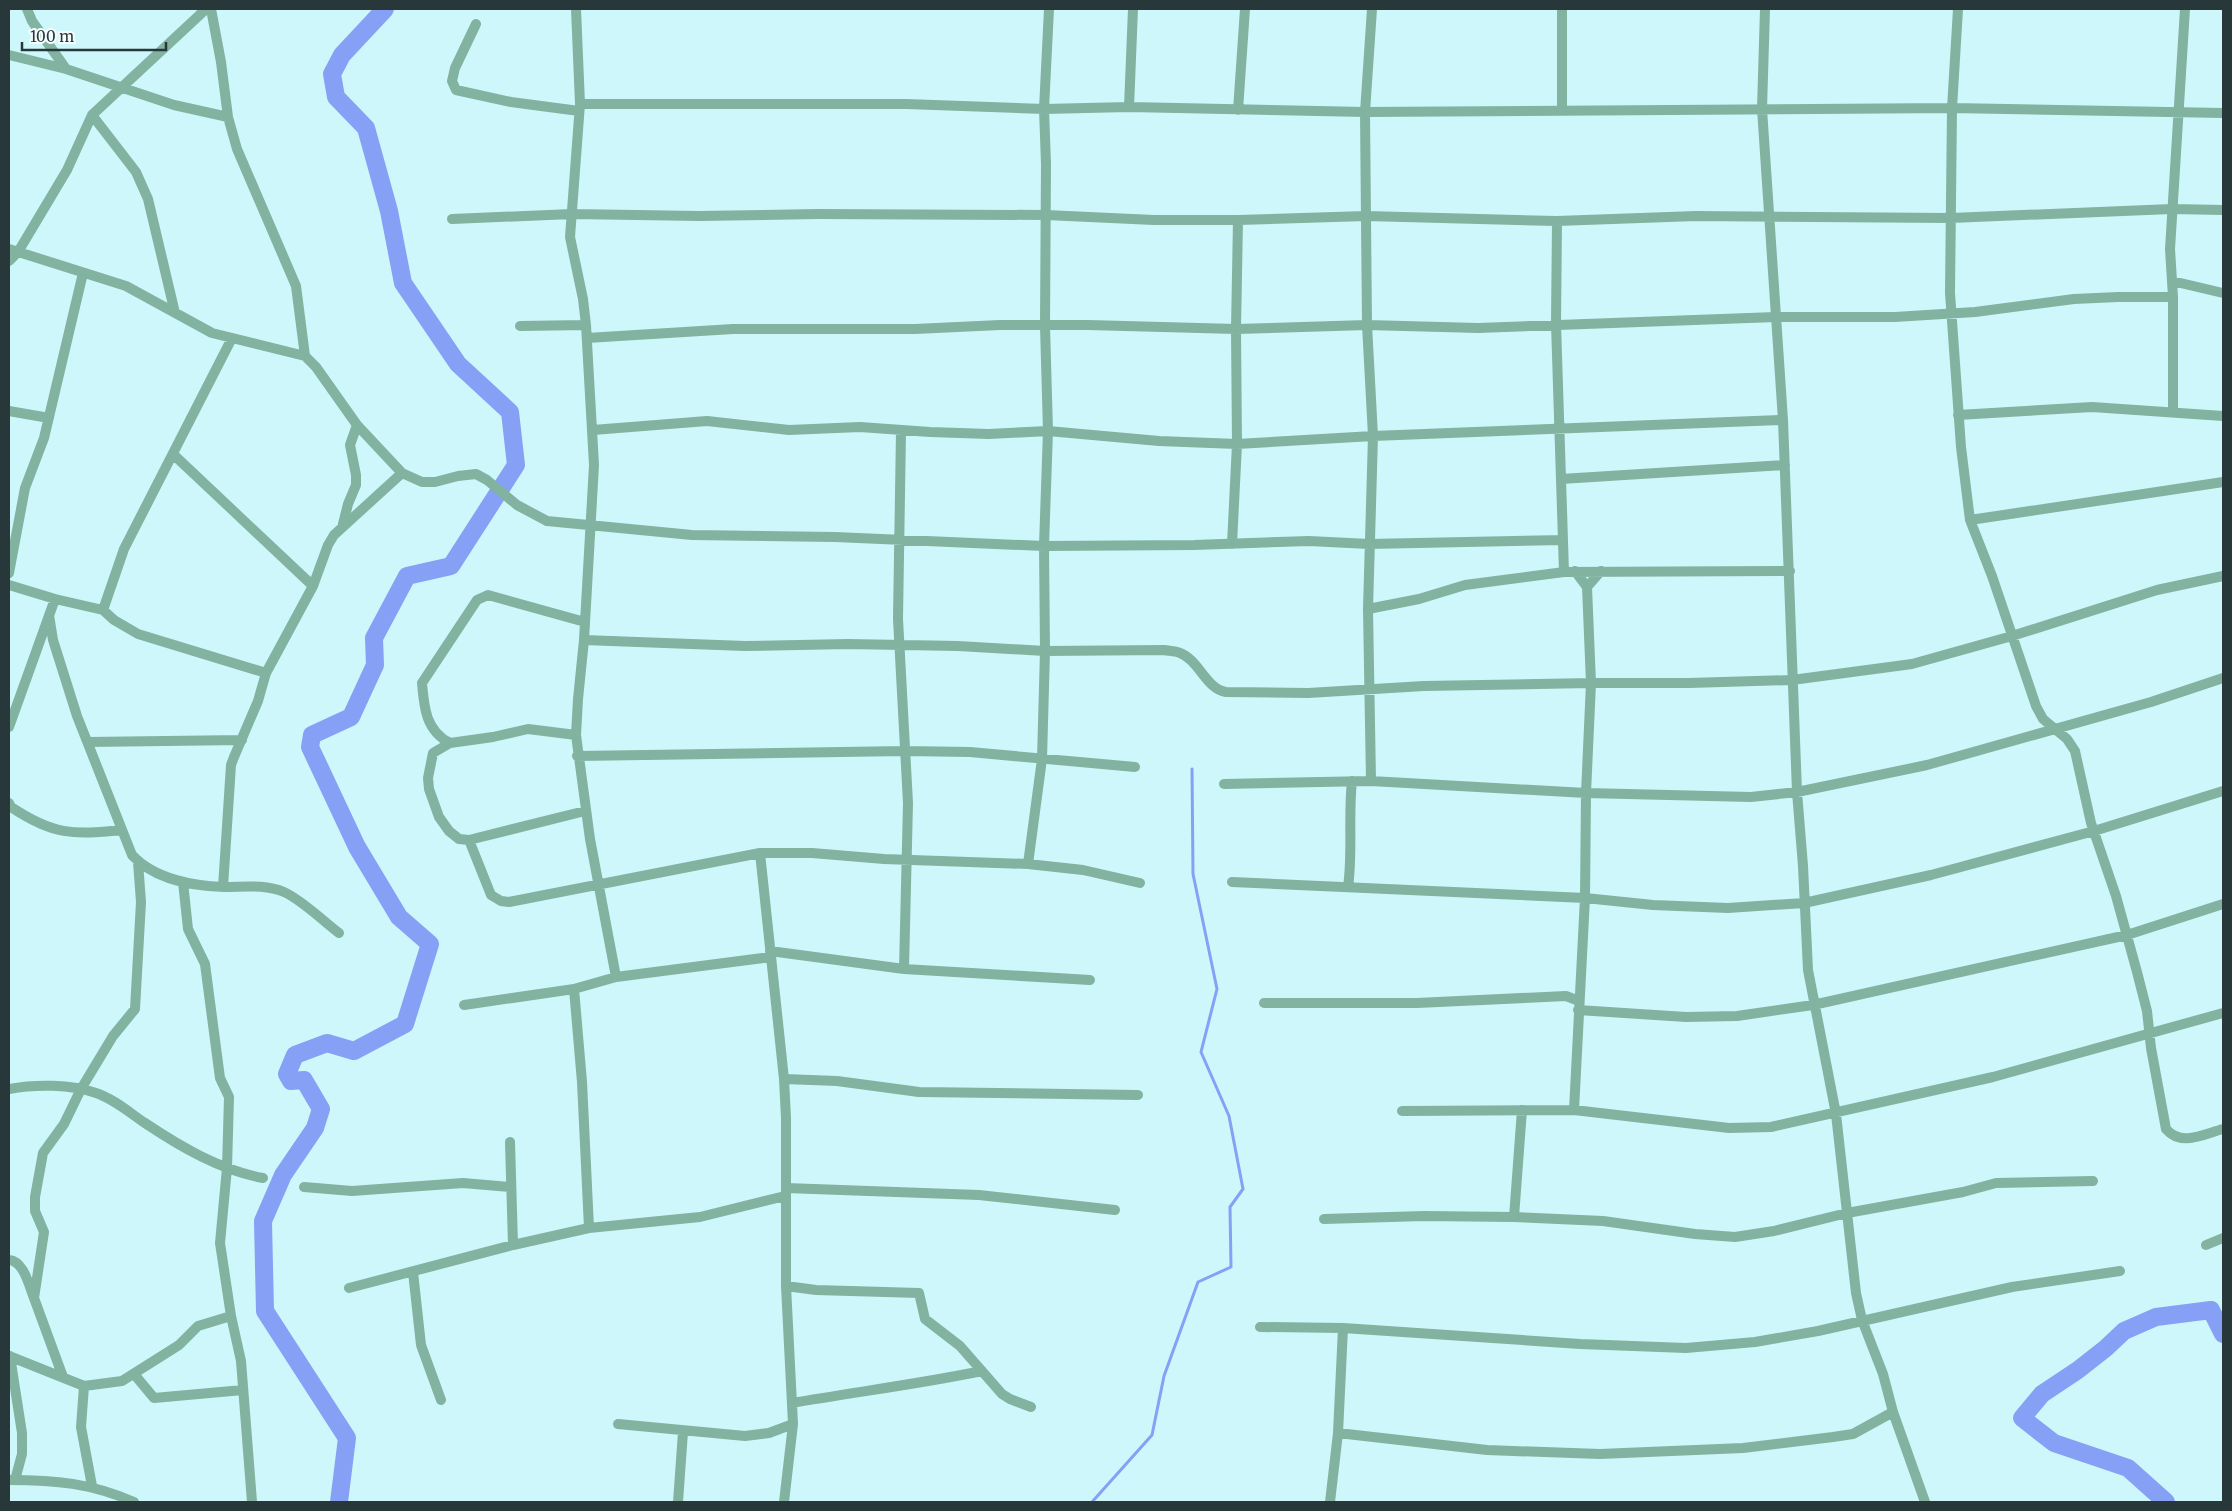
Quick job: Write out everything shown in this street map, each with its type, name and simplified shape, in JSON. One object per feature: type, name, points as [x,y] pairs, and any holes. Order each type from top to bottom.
[{"type":"street","points":[[27,9],[32,21],[66,69]]},
{"type":"street","points":[[9,261],[13,250],[67,170],[92,115],[206,9]]},
{"type":"street","points":[[211,9],[221,62],[228,117],[237,149],[296,286],[305,356]]},
{"type":"street","points":[[576,9],[580,108],[570,236],[583,299],[586,325],[594,465],[586,622],[576,736],[577,756],[586,811],[616,977]]},
{"type":"street","points":[[1028,864],[1042,759],[1046,651],[1044,546],[1048,431],[1045,326],[1046,215],[1044,108],[1049,9]]},
{"type":"street","points":[[1129,107],[1133,9]]},
{"type":"street","points":[[1238,110],[1245,9]]},
{"type":"street","points":[[1371,780],[1368,609],[1373,436],[1367,325],[1365,112],[1372,9]]},
{"type":"street","points":[[1562,9],[1562,109]]},
{"type":"street","points":[[1765,9],[1762,109],[1783,420],[1797,792],[1808,970],[1813,1005],[1825,1052],[1836,1114],[1852,1268],[1862,1320],[1883,1374],[1893,1412],[1925,1502]]},
{"type":"street","points":[[1958,9],[1952,108],[1951,314],[1958,415],[1970,520],[1992,576],[2036,706],[2043,719],[2067,739],[2075,751],[2094,831],[2127,935],[2146,1011],[2148,1032],[2166,1129],[2171,1136],[2179,1139],[2189,1139],[2223,1129]]},
{"type":"street","points":[[2173,411],[2170,249],[2186,9]]},
{"type":"street","points":[[476,24],[455,68],[452,81],[456,90],[511,102],[580,108],[906,104],[1044,108],[1129,107],[1365,112],[1562,109],[1952,108],[2223,113]]},
{"type":"street","points":[[9,55],[66,69],[174,105],[228,117]]},
{"type":"street","points":[[92,115],[136,172],[148,199],[175,313]]},
{"type":"street","points":[[452,220],[572,214],[1046,215],[1154,220],[1238,220],[1366,216],[1557,221],[1770,216],[1950,218],[2172,208],[2223,210]]},
{"type":"street","points":[[1232,544],[1237,444],[1236,329],[1238,220]]},
{"type":"street","points":[[1557,221],[1556,324],[1563,540],[1570,571],[1587,587]]},
{"type":"street","points":[[13,250],[126,286],[212,333],[305,356],[316,367],[357,425],[402,473],[422,482],[435,482],[476,474],[487,480],[518,505],[547,521],[692,535],[1044,546],[1232,544],[1309,541],[1369,544],[1563,540]]},
{"type":"street","points":[[9,573],[25,488],[44,438],[83,273]]},
{"type":"street","points":[[2172,281],[2223,293]]},
{"type":"street","points":[[586,338],[733,329],[915,329],[1000,326],[1236,329],[1367,325],[1478,328],[1776,317],[1895,317],[1951,314],[2074,299],[2118,296],[2172,297]]},
{"type":"street","points":[[520,326],[586,325]]},
{"type":"street","points":[[103,610],[124,549],[232,338]]},
{"type":"street","points":[[1958,415],[2092,407],[2173,411],[2223,416]]},
{"type":"street","points":[[9,410],[49,418]]},
{"type":"street","points":[[593,430],[707,421],[788,430],[860,427],[989,434],[1048,431],[1159,441],[1237,444],[1373,436],[1783,420]]},
{"type":"street","points":[[343,524],[348,504],[356,485],[350,445],[357,425]]},
{"type":"street","points":[[901,430],[898,619],[905,750],[908,858],[903,943],[904,969]]},
{"type":"street","points":[[174,454],[313,586]]},
{"type":"street","points":[[1561,479],[1785,465]]},
{"type":"street","points":[[223,887],[232,765],[258,701],[266,673],[313,586],[328,545],[343,524],[402,473]]},
{"type":"street","points":[[1970,520],[2223,482]]},
{"type":"street","points":[[1368,609],[1419,599],[1465,585],[1570,571],[1790,571]]},
{"type":"street","points":[[1574,1110],[1585,898],[1586,793],[1591,682],[1587,587],[1601,571]]},
{"type":"street","points":[[584,640],[745,646],[899,646],[1046,651],[1164,650],[1180,653],[1190,660],[1216,688],[1226,692],[1308,693],[1424,686],[1591,682],[1689,684],[1792,680],[1912,664],[2012,636],[2156,590],[2223,576]]},
{"type":"street","points":[[9,585],[55,599],[103,610],[114,620],[138,634],[266,673]]},
{"type":"street","points":[[450,743],[438,737],[429,722],[422,683],[476,600],[488,595],[586,622]]},
{"type":"street","points":[[9,727],[55,599]]},
{"type":"street","points":[[49,615],[53,640],[62,670],[122,830],[132,855],[138,862],[182,882],[223,887],[250,886],[283,892],[339,933]]},
{"type":"street","points":[[1224,784],[1371,780],[1586,793],[1751,797],[1797,792],[1927,765],[2151,702],[2223,678]]},
{"type":"street","points":[[576,736],[528,729],[493,737],[450,743],[437,751],[431,758],[428,778],[429,789],[438,817],[443,825],[459,839],[469,840],[586,811]]},
{"type":"street","points":[[88,742],[242,740]]},
{"type":"street","points":[[577,756],[905,750],[970,752],[1134,767]]},
{"type":"street","points":[[1348,887],[1351,866],[1350,810],[1352,781]]},
{"type":"street","points":[[1232,882],[1585,898],[1653,905],[1728,908],[1804,903],[1931,875],[2094,831],[2223,791]]},
{"type":"street","points":[[9,803],[11,807],[36,823],[58,831],[92,833],[122,830]]},
{"type":"street","points":[[469,840],[491,895],[501,901],[509,902],[760,853],[812,852],[884,859],[908,858],[1028,864],[1083,870],[1140,883]]},
{"type":"street","points":[[760,853],[784,1079],[786,1118],[786,1286],[793,1424],[784,1502]]},
{"type":"street","points":[[34,1298],[44,1240],[44,1232],[35,1212],[35,1197],[43,1153],[50,1140],[64,1124],[80,1089],[113,1036],[137,1004],[140,902],[138,862]]},
{"type":"street","points":[[182,882],[188,929],[205,964],[220,1078],[229,1097],[220,1244],[231,1316],[241,1361],[252,1502]]},
{"type":"street","points":[[1566,996],[1579,1006],[1686,1017],[1737,1016],[1813,1005],[2127,935],[2223,904]]},
{"type":"street","points":[[464,1005],[574,989],[616,977],[771,954],[904,969],[1090,980]]},
{"type":"street","points":[[1264,1003],[1417,1003],[1566,996],[1580,986]]},
{"type":"street","points":[[574,989],[582,1082],[590,1228]]},
{"type":"street","points":[[1402,1111],[1574,1110],[1729,1128],[1756,1129],[1836,1114],[1993,1077],[2148,1032],[2223,1013]]},
{"type":"street","points":[[784,1079],[837,1081],[919,1092],[1138,1095]]},
{"type":"street","points":[[9,1089],[52,1087],[80,1089],[98,1093],[160,1132],[226,1168],[263,1178]]},
{"type":"street","points":[[1514,1216],[1522,1110]]},
{"type":"street","points":[[510,1142],[513,1245]]},
{"type":"street","points":[[1324,1219],[1514,1216],[1603,1221],[1695,1234],[1735,1237],[1774,1231],[1847,1213],[1963,1192],[1996,1183],[2093,1181]]},
{"type":"street","points":[[304,1187],[352,1190],[463,1183],[510,1187]]},
{"type":"street","points":[[349,1288],[513,1245],[590,1228],[700,1216],[786,1192],[978,1195],[1115,1210]]},
{"type":"street","points":[[2206,1245],[2223,1238]]},
{"type":"street","points":[[9,1260],[16,1262],[22,1269],[63,1377]]},
{"type":"street","points":[[1260,1327],[1343,1328],[1580,1344],[1686,1348],[1755,1342],[1818,1331],[2012,1287],[2120,1271]]},
{"type":"street","points":[[413,1272],[421,1345],[441,1400]]},
{"type":"street","points":[[786,1286],[816,1290],[919,1293],[925,1319],[960,1346],[1002,1394],[1010,1400],[1031,1407]]},
{"type":"street","points":[[9,1356],[84,1386],[122,1380],[179,1345],[198,1326],[231,1316]]},
{"type":"street","points":[[1330,1502],[1338,1433],[1343,1328]]},
{"type":"street","points":[[9,1356],[22,1433],[22,1454],[12,1480],[92,1486],[134,1502]]},
{"type":"street","points":[[792,1403],[896,1385],[932,1381],[982,1371]]},
{"type":"street","points":[[134,1374],[154,1398],[243,1390]]},
{"type":"street","points":[[84,1386],[81,1414],[82,1427],[92,1486]]},
{"type":"street","points":[[1338,1433],[1487,1450],[1600,1454],[1743,1448],[1833,1437],[1853,1434],[1893,1412]]},
{"type":"street","points":[[618,1424],[683,1432],[752,1436],[769,1434],[793,1424]]},
{"type":"street","points":[[678,1502],[683,1432]]},
{"type":"waterway","points":[[339,1502],[347,1438],[265,1311],[263,1221],[283,1175],[315,1128],[321,1109],[304,1080],[291,1081],[287,1074],[295,1055],[327,1043],[354,1051],[405,1024],[430,944],[399,917],[357,847],[310,747],[312,735],[351,717],[375,665],[374,638],[407,576],[451,566],[516,465],[510,412],[458,364],[403,283],[389,211],[366,128],[336,97],[332,74],[342,55],[385,9]]},
{"type":"waterway","points":[[1092,1502],[1152,1435],[1164,1376],[1198,1282],[1231,1267],[1230,1207],[1243,1189],[1229,1116],[1201,1052],[1217,989],[1193,874],[1192,769]]},
{"type":"waterway","points":[[2166,1502],[2128,1468],[2054,1443],[2022,1418],[2042,1394],[2078,1370],[2124,1331],[2156,1317],[2211,1310],[2223,1334]]}]
